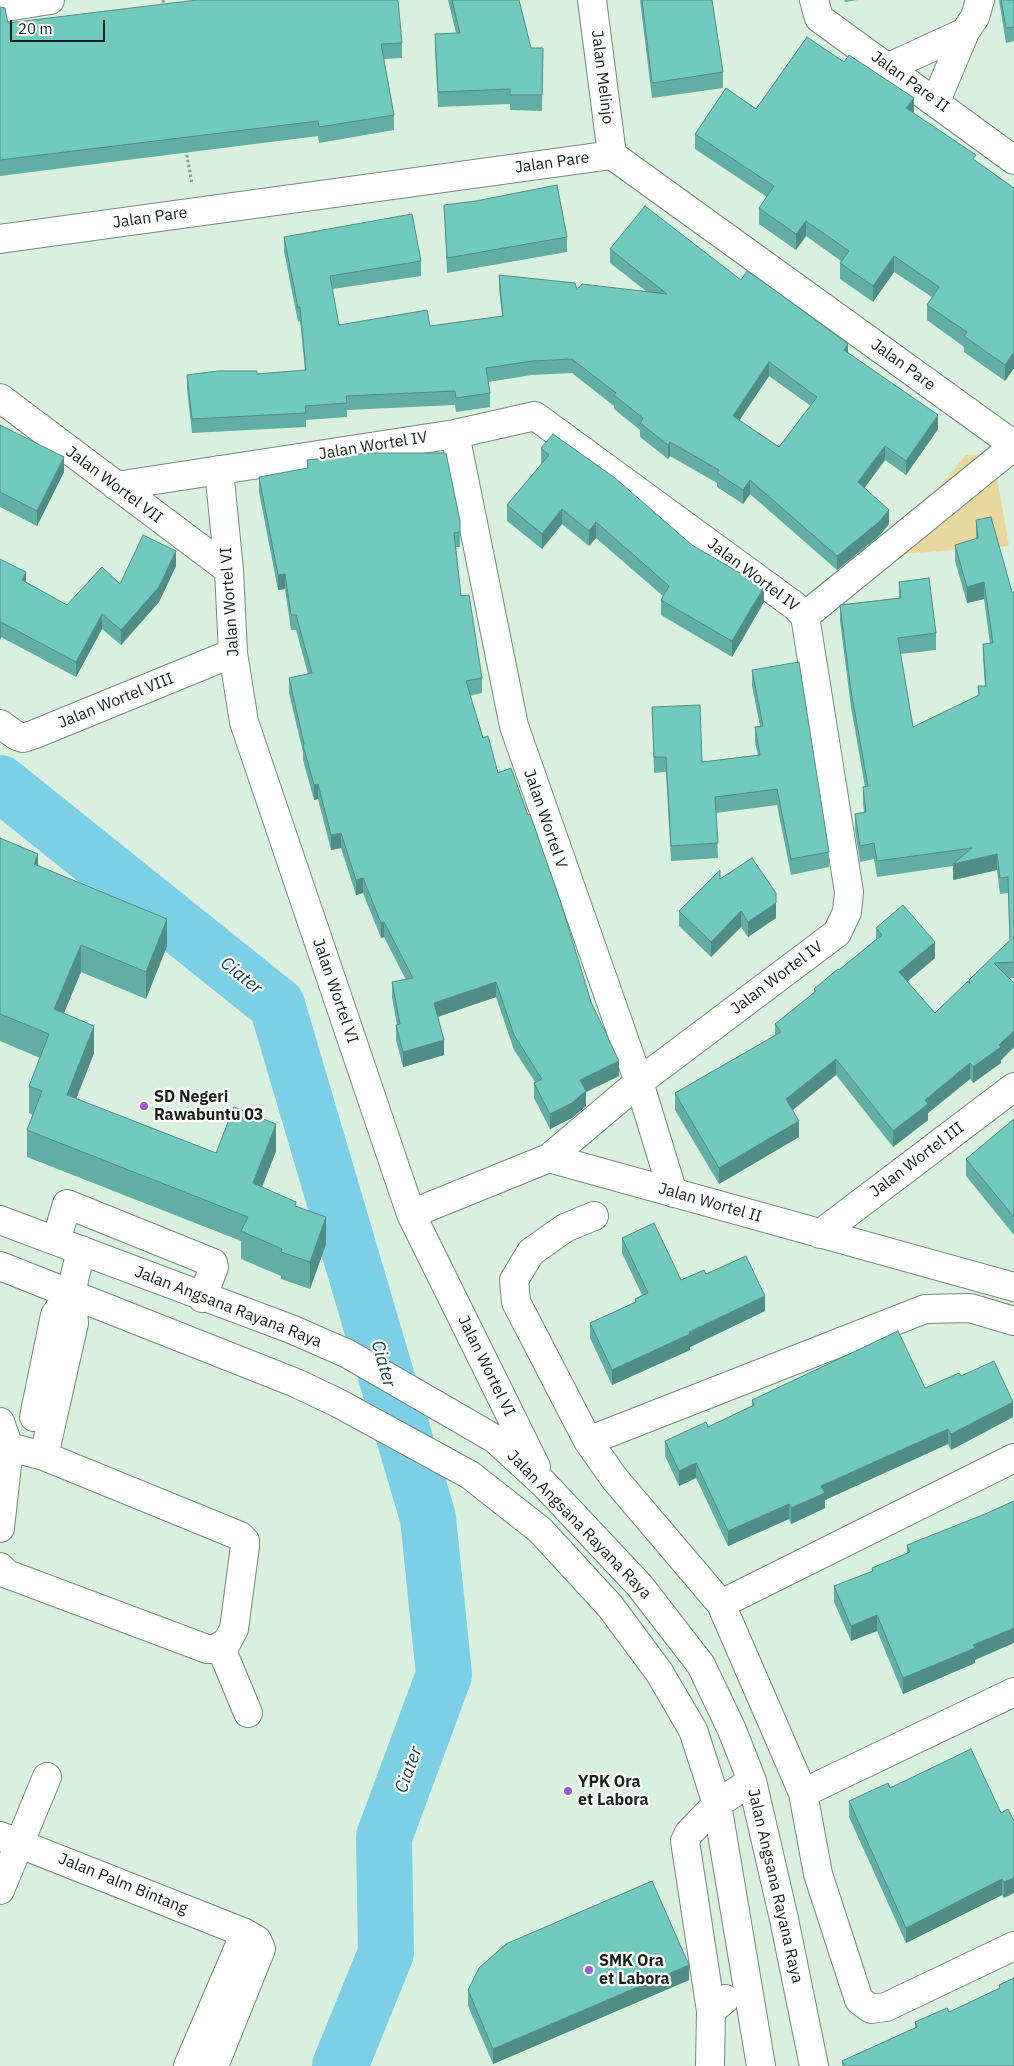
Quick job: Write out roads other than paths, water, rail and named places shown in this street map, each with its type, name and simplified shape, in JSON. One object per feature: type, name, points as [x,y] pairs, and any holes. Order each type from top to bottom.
[{"type":"street","points":[[0,8],[50,0]]},
{"type":"street","name":"Jalan Melinjo","points":[[592,0],[612,155]]},
{"type":"street","name":"Jalan Pare II","points":[[814,0],[819,18],[936,101],[1014,160]]},
{"type":"street","points":[[936,101],[965,32],[975,17],[980,0]]},
{"type":"street","points":[[889,68],[965,32]]},
{"type":"street","name":"Jalan Pare","points":[[0,239],[612,155],[1014,446]]},
{"type":"street","name":"Jalan Wortel VII","points":[[0,398],[229,570]]},
{"type":"street","name":"Jalan Wortel IV","points":[[116,486],[455,434],[530,416],[541,418],[787,600],[805,616],[849,892],[847,912],[837,934],[638,1082],[549,1158]]},
{"type":"street","name":"Jalan Wortel V","points":[[455,434],[514,726],[638,1082],[673,1193]]},
{"type":"street","points":[[805,616],[1014,446]]},
{"type":"street","name":"Jalan Wortel VI","points":[[219,470],[229,570],[233,653],[244,722],[411,1214],[545,1485]]},
{"type":"street","points":[[184,537],[224,520]]},
{"type":"street","name":"Jalan Wortel VIII","points":[[0,724],[23,738],[233,653]]},
{"type":"street","name":"Jalan Wortel III","points":[[820,1234],[1014,1087]]},
{"type":"street","points":[[411,1214],[549,1158]]},
{"type":"street","name":"Jalan Wortel II","points":[[549,1158],[1014,1287]]},
{"type":"street","points":[[56,1241],[67,1204],[156,1238],[212,1263],[214,1267],[202,1298]]},
{"type":"street","points":[[594,1216],[565,1228],[531,1252],[514,1280],[516,1302],[588,1441],[614,1478],[721,1604],[803,1793],[818,1874],[859,2000],[871,2009],[886,2008],[1014,1946]]},
{"type":"street","name":"Jalan Angsana Rayana Raya","points":[[0,1220],[202,1298],[291,1329],[348,1354],[483,1431],[515,1456],[545,1485],[640,1586],[701,1665],[732,1730],[752,1781],[784,1918],[814,2066]]},
{"type":"street","points":[[143,1274],[156,1238]]},
{"type":"street","points":[[0,1528],[20,1444],[74,1323],[71,1293],[81,1250]]},
{"type":"street","name":"Jalan Angsana Rayana Raya","points":[[0,1266],[296,1383],[338,1403],[470,1475],[540,1530],[610,1606],[660,1672],[693,1730],[717,1804],[762,2066]]},
{"type":"street","points":[[588,1441],[925,1309],[970,1308],[1014,1321]]},
{"type":"street","points":[[20,1444],[244,1539],[245,1546],[234,1629],[221,1648]]},
{"type":"street","points":[[721,1604],[1014,1458]]},
{"type":"street","points":[[0,1567],[7,1574],[207,1649],[221,1648]]},
{"type":"street","points":[[221,1648],[248,1713]]},
{"type":"street","points":[[803,1793],[1014,1692]]},
{"type":"street","points":[[0,1890],[10,1840],[47,1777]]},
{"type":"street","points":[[710,2066],[711,2011],[685,1841],[689,1833],[717,1804],[752,1781]]},
{"type":"street","name":"Jalan Palm Bintang","points":[[10,1840],[245,1933],[257,1940],[261,1949],[214,2066]]},
{"type":"street","points":[[188,2066],[245,1933]]},
{"type":"street","points":[[711,2011],[728,1996],[748,1985]]},
{"type":"waterway","name":"Ciater","points":[[0,783],[277,1005],[428,1518],[444,1675],[384,1837],[386,1953],[340,2066]]},
{"type":"place","name":"SD Negeri Rawabuntu 03","points":[[144,1106]]},
{"type":"place","name":"YPK Ora et Labora","points":[[568,1791]]},
{"type":"place","name":"SMK Ora et Labora","points":[[589,1970]]}]
